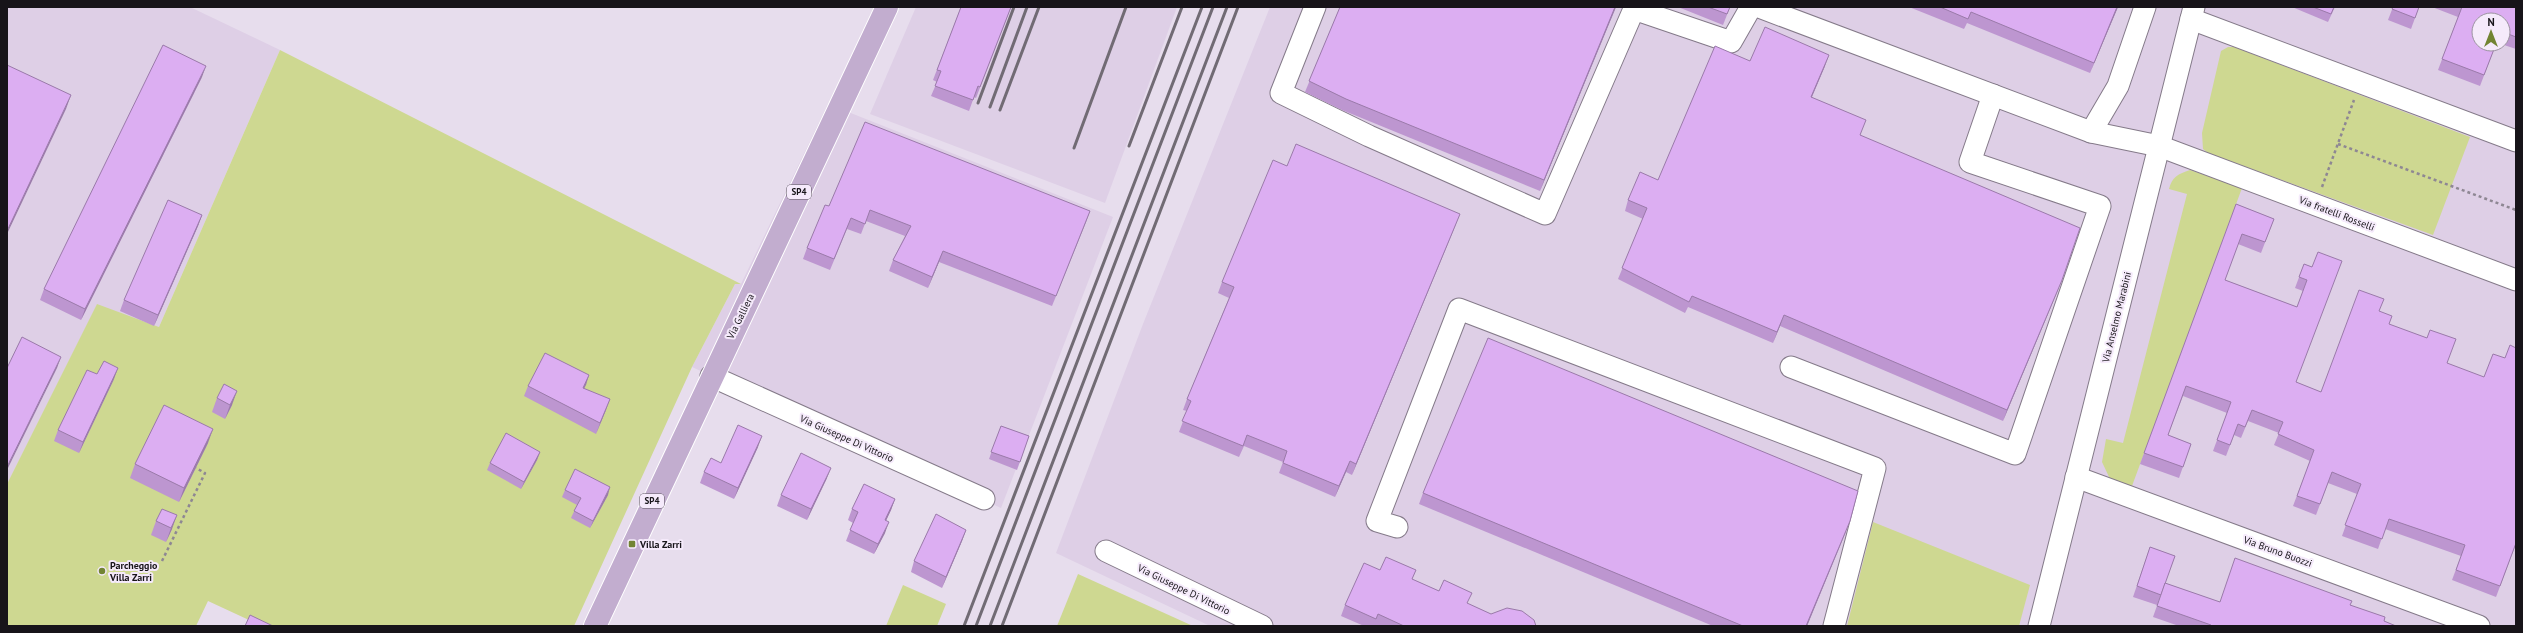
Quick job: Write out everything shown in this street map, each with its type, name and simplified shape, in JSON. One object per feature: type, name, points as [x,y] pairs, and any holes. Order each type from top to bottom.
[{"type":"main road","name":"Via Galliera","points":[[594,626],[711,376],[887,7]]},
{"type":"street","points":[[1315,7],[1281,93],[1369,136],[1545,214],[1634,9],[1731,42],[1751,7]]},
{"type":"street","name":"Via fratelli Rosselli","points":[[1759,7],[2091,132],[2159,146],[2516,280]]},
{"type":"street","points":[[2091,132],[2118,86],[2145,7]]},
{"type":"street","points":[[2192,13],[2360,83],[2516,141]]},
{"type":"street","name":"Via Anselmo Marabini","points":[[2039,626],[2192,13]]},
{"type":"street","points":[[1791,367],[2015,454],[2100,206],[1970,162],[1993,95]]},
{"type":"street","points":[[1397,527],[1377,521],[1459,309],[1882,471],[1834,626]]},
{"type":"street","name":"Via Giuseppe Di Vittorio","points":[[711,376],[984,499]]},
{"type":"street","name":"Via Bruno Buozzi","points":[[2076,477],[2479,626]]},
{"type":"street","name":"Via Giuseppe Di Vittorio","points":[[1106,551],[1262,626]]},
{"type":"path","points":[[2316,205],[2360,83]]},
{"type":"path","points":[[2338,144],[2516,210]]},
{"type":"path","points":[[162,561],[204,473],[196,468]]},
{"type":"shaded area","points":[[7,7],[190,7],[280,50],[159,327],[97,305],[7,484]]},
{"type":"shaded area","points":[[916,7],[1177,7],[1105,203],[870,114]]},
{"type":"shaded area","points":[[1270,7],[2516,7],[2516,626],[1210,626],[1056,553],[1143,324]]},
{"type":"shaded area","points":[[828,104],[1113,217],[1001,508],[692,367],[735,284],[741,284]]},
{"type":"green space","points":[[2228,47],[2234,47],[2470,137],[2433,235],[2208,153],[2203,149],[2202,133],[2221,51]]},
{"type":"green space","points":[[280,50],[741,284],[735,284],[692,367],[574,626],[262,626],[208,601],[196,626],[7,626],[7,484],[97,304],[159,327]]},
{"type":"green space","points":[[2190,170],[2242,188],[2132,486],[2110,479],[2102,462],[2106,439],[2123,443],[2187,194],[2169,189],[2176,176]]},
{"type":"green space","points":[[1873,522],[2030,585],[2019,626],[1847,626]]},
{"type":"green space","points":[[1078,574],[1193,626],[1057,626]]},
{"type":"green space","points":[[903,585],[946,604],[937,626],[886,626]]},
{"type":"building","points":[[961,7],[1011,7],[980,87],[978,86],[973,100],[935,86],[941,71],[937,70]]},
{"type":"building","points":[[1340,7],[1615,7],[1544,180],[1346,99],[1309,81]]},
{"type":"building","points":[[1708,7],[1730,7],[1727,14]]},
{"type":"building","points":[[1940,7],[2117,7],[2094,63],[1971,12],[1968,19]]},
{"type":"building","points":[[2313,7],[2334,7],[2331,14]]},
{"type":"building","points":[[2393,7],[2419,7],[2415,18],[2392,9]]},
{"type":"building","points":[[2462,7],[2516,7],[2516,37],[2511,35],[2511,12],[2471,12],[2471,52],[2493,52],[2484,75],[2442,59]]},
{"type":"building","points":[[1765,27],[1829,55],[1811,97],[1866,120],[1860,135],[2080,228],[2062,280],[2007,410],[1784,315],[1777,332],[1692,296],[1689,302],[1622,268],[1647,208],[1628,200],[1640,172],[1658,180],[1715,46],[1750,61]]},
{"type":"building","points":[[163,45],[206,66],[85,309],[44,289]]},
{"type":"building","points":[[7,65],[71,95],[7,231]]},
{"type":"building","points":[[865,122],[1090,211],[1056,296],[943,251],[932,277],[893,260],[911,226],[870,210],[865,224],[851,218],[834,259],[807,248],[825,205],[829,206]]},
{"type":"building","points":[[1296,144],[1460,214],[1356,464],[1350,461],[1339,486],[1283,463],[1287,451],[1247,435],[1243,446],[1182,421],[1191,401],[1187,399],[1234,287],[1222,282],[1273,160],[1287,166]]},
{"type":"building","points":[[168,200],[202,215],[158,315],[124,300]]},
{"type":"building","points":[[2236,204],[2274,219],[2265,242],[2242,234],[2225,280],[2297,307],[2307,280],[2299,277],[2304,264],[2312,267],[2318,252],[2342,261],[2296,382],[2321,392],[2359,290],[2384,299],[2379,311],[2392,316],[2389,324],[2427,338],[2430,330],[2456,339],[2447,363],[2484,377],[2493,354],[2505,358],[2510,345],[2516,348],[2516,543],[2500,586],[2456,570],[2465,545],[2389,519],[2382,539],[2345,525],[2361,484],[2332,472],[2320,504],[2297,496],[2314,450],[2278,434],[2283,422],[2252,410],[2245,427],[2238,424],[2230,445],[2217,440],[2231,402],[2186,386],[2168,435],[2191,444],[2183,467],[2144,453]]},
{"type":"building","points":[[22,337],[61,357],[7,467],[7,368]]},
{"type":"building","points":[[1488,338],[1858,491],[1850,521],[1806,626],[1743,626],[1423,493]]},
{"type":"building","points":[[545,353],[589,375],[583,388],[610,399],[600,423],[528,386]]},
{"type":"building","points":[[104,361],[118,368],[83,442],[58,430],[87,370],[97,374]]},
{"type":"building","points":[[224,384],[237,391],[230,405],[217,398]]},
{"type":"building","points":[[164,405],[213,429],[184,488],[135,464]]},
{"type":"building","points":[[738,425],[762,436],[738,488],[704,472],[711,458],[721,463]]},
{"type":"building","points":[[1001,426],[1029,436],[1020,462],[991,452]]},
{"type":"building","points":[[506,433],[540,452],[524,482],[490,463]]},
{"type":"building","points":[[801,453],[831,468],[811,509],[781,495]]},
{"type":"building","points":[[575,469],[610,487],[593,521],[574,511],[581,498],[565,490]]},
{"type":"building","points":[[864,484],[895,499],[885,520],[889,522],[878,544],[850,530],[858,512],[852,509]]},
{"type":"building","points":[[162,509],[177,515],[171,528],[156,521]]},
{"type":"building","points":[[936,514],[966,530],[946,577],[914,561]]},
{"type":"building","points":[[2150,547],[2175,556],[2161,595],[2137,586]]},
{"type":"building","points":[[1386,557],[1416,570],[1412,579],[1439,591],[1444,580],[1472,593],[1467,603],[1491,614],[1507,608],[1522,611],[1534,620],[1536,626],[1404,626],[1378,614],[1376,619],[1345,605],[1364,563],[1380,570]]},
{"type":"building","points":[[2235,558],[2352,601],[2350,605],[2385,617],[2384,621],[2396,626],[2210,626],[2211,625],[2157,606],[2165,583],[2220,602]]},
{"type":"building","points":[[250,615],[273,626],[245,626]]},
{"type":"railway","points":[[978,103],[1014,7]]},
{"type":"railway","points":[[990,107],[1027,7]]},
{"type":"railway","points":[[1000,110],[1039,7]]},
{"type":"railway","points":[[1074,148],[1126,7]]},
{"type":"railway","points":[[1129,146],[1182,7]]},
{"type":"railway","points":[[964,626],[1202,7]]},
{"type":"railway","points":[[976,626],[1213,7]]},
{"type":"railway","points":[[990,626],[1227,7]]},
{"type":"railway","points":[[1002,626],[1238,7]]},
{"type":"place","name":"Villa Zarri","points":[[632,544]]},
{"type":"place","name":"Parcheggio Villa Zarri","points":[[102,571]]}]
